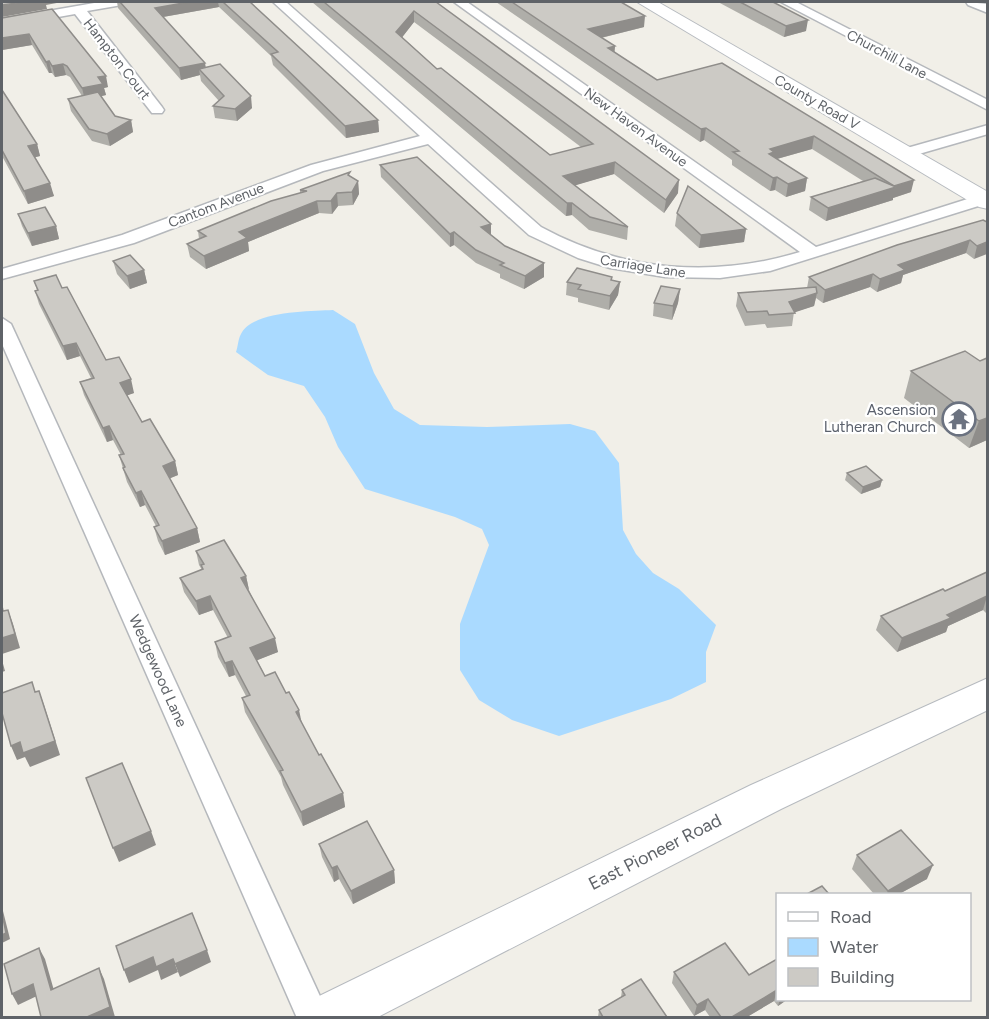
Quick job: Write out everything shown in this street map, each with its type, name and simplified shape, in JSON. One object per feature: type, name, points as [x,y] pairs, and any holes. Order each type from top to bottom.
[{"type":"main road","name":"County Road V","points":[[646,2],[985,201]]},
{"type":"main road","name":"East Pioneer Road","points":[[326,1017],[766,796],[987,693]]},
{"type":"street","points":[[2,22],[118,2]]},
{"type":"street","name":"Carriage Lane","points":[[279,2],[535,231],[562,246],[590,257],[657,270],[718,273],[771,266],[985,201]]},
{"type":"street","name":"New Haven Avenue","points":[[460,2],[813,253]]},
{"type":"street","name":"Churchill Lane","points":[[787,2],[987,106]]},
{"type":"street","points":[[972,2],[987,9]]},
{"type":"street","name":"Hampton Court","points":[[78,9],[157,110]]},
{"type":"street","points":[[905,153],[987,129]]},
{"type":"street","name":"Cantom Avenue","points":[[2,274],[128,239],[306,171],[432,138]]},
{"type":"street","name":"Wedgewood Lane","points":[[2,324],[314,1017]]},
{"type":"water","points":[[333,310],[355,324],[374,373],[394,409],[420,425],[487,427],[570,424],[595,431],[619,463],[623,530],[636,554],[653,573],[679,589],[716,625],[706,652],[706,682],[671,699],[559,736],[512,720],[479,700],[460,670],[460,624],[489,545],[482,529],[455,517],[365,489],[338,447],[325,417],[304,386],[268,375],[236,352],[241,334],[247,326],[257,321],[282,314]]},
{"type":"building","points":[[2,2],[24,2],[2,5]]},
{"type":"building","points":[[120,2],[189,2],[155,8],[205,63],[179,68]]},
{"type":"building","points":[[223,2],[250,2],[378,120],[345,126],[271,54],[278,52]]},
{"type":"building","points":[[324,2],[436,2],[679,180],[666,200],[615,162],[563,176],[628,227],[590,217],[572,203],[567,203]],"holes":[[[414,11],[593,144],[550,155],[441,68],[437,69],[396,32]]]},
{"type":"building","points":[[512,2],[621,2],[645,16],[588,29],[615,46],[608,48],[657,80],[722,63],[914,180],[894,186],[814,136],[770,149],[774,152],[769,154],[807,178],[788,184],[777,177],[773,178],[733,152],[739,151],[706,128],[701,129]]},
{"type":"building","points":[[740,2],[773,2],[808,20],[786,26]]},
{"type":"building","points":[[52,9],[106,76],[98,77],[103,84],[82,88],[67,66],[63,64],[52,66],[49,61],[46,62],[29,34],[2,38],[2,18]]},
{"type":"building","points":[[220,64],[251,96],[235,109],[213,106],[224,96],[199,69]]},
{"type":"building","points":[[2,90],[37,144],[28,146],[50,183],[24,191],[2,150]]},
{"type":"building","points":[[98,92],[115,116],[131,120],[107,134],[89,129],[68,99]]},
{"type":"building","points":[[417,157],[491,224],[481,227],[505,246],[544,263],[525,276],[500,265],[504,263],[476,250],[454,232],[450,234],[380,165]]},
{"type":"building","points":[[350,172],[348,175],[358,181],[352,192],[337,193],[331,201],[317,201],[239,232],[247,238],[204,256],[187,244],[206,236],[198,231],[271,201],[307,191],[300,190]]},
{"type":"building","points":[[875,178],[896,187],[828,208],[811,197]]},
{"type":"building","points":[[688,186],[746,229],[701,235],[677,213]]},
{"type":"building","points":[[45,207],[56,226],[28,233],[18,214]]},
{"type":"building","points":[[983,220],[987,222],[987,242],[977,246],[970,240],[898,265],[905,270],[880,279],[873,274],[825,290],[809,277],[897,245]]},
{"type":"building","points":[[130,255],[144,270],[127,276],[113,261]]},
{"type":"building","points":[[577,268],[612,277],[611,280],[620,282],[610,296],[578,289],[581,285],[567,282]]},
{"type":"building","points":[[56,275],[62,288],[67,287],[106,360],[119,357],[131,379],[120,383],[142,422],[150,419],[175,461],[163,466],[197,528],[162,541],[154,527],[159,525],[141,491],[136,493],[123,468],[125,467],[119,455],[124,454],[109,426],[103,428],[80,382],[94,378],[76,343],[63,346],[35,291],[38,290],[34,281]]},
{"type":"building","points":[[661,286],[680,289],[673,306],[654,303]]},
{"type":"building","points":[[816,287],[817,293],[789,302],[795,313],[769,315],[767,311],[747,312],[738,293]]},
{"type":"building","points":[[965,351],[980,361],[987,358],[987,418],[979,421],[911,371]]},
{"type":"building","points":[[866,466],[882,480],[863,487],[847,473]]},
{"type":"building","points":[[224,540],[246,576],[241,578],[275,638],[250,648],[265,676],[275,672],[286,693],[289,692],[299,710],[296,712],[343,793],[301,812],[280,771],[283,770],[242,698],[250,695],[232,661],[225,663],[215,642],[231,636],[210,596],[196,601],[180,578],[203,569],[201,565],[204,564],[196,551]]},
{"type":"building","points":[[987,572],[987,596],[947,615],[951,618],[902,638],[881,616],[943,589],[945,591]]},
{"type":"building","points":[[2,606],[3,611],[8,610],[15,634],[2,638]]},
{"type":"building","points":[[32,682],[35,692],[39,691],[55,741],[23,753],[20,742],[11,746],[2,713],[2,693]]},
{"type":"building","points":[[122,763],[151,831],[113,848],[86,778]]},
{"type":"building","points":[[367,821],[394,870],[351,891],[337,866],[332,868],[319,844]]},
{"type":"building","points":[[901,830],[933,865],[888,891],[857,855]]},
{"type":"building","points":[[822,886],[828,893],[809,893]]},
{"type":"building","points":[[2,913],[6,933],[2,935]]},
{"type":"building","points":[[192,913],[207,950],[175,964],[173,959],[156,967],[153,957],[124,970],[116,946]]},
{"type":"building","points":[[725,943],[749,975],[776,960],[776,991],[732,1017],[721,1017],[708,999],[697,1005],[674,972]]},
{"type":"building","points":[[39,948],[51,990],[99,968],[110,1007],[87,1017],[41,1017],[33,984],[12,994],[4,964]]},
{"type":"building","points":[[641,979],[667,1017],[603,1017],[599,1010],[625,995],[622,990]]},
{"type":"place","name":"Ascension Lutheran Church","points":[[959,419]]}]
